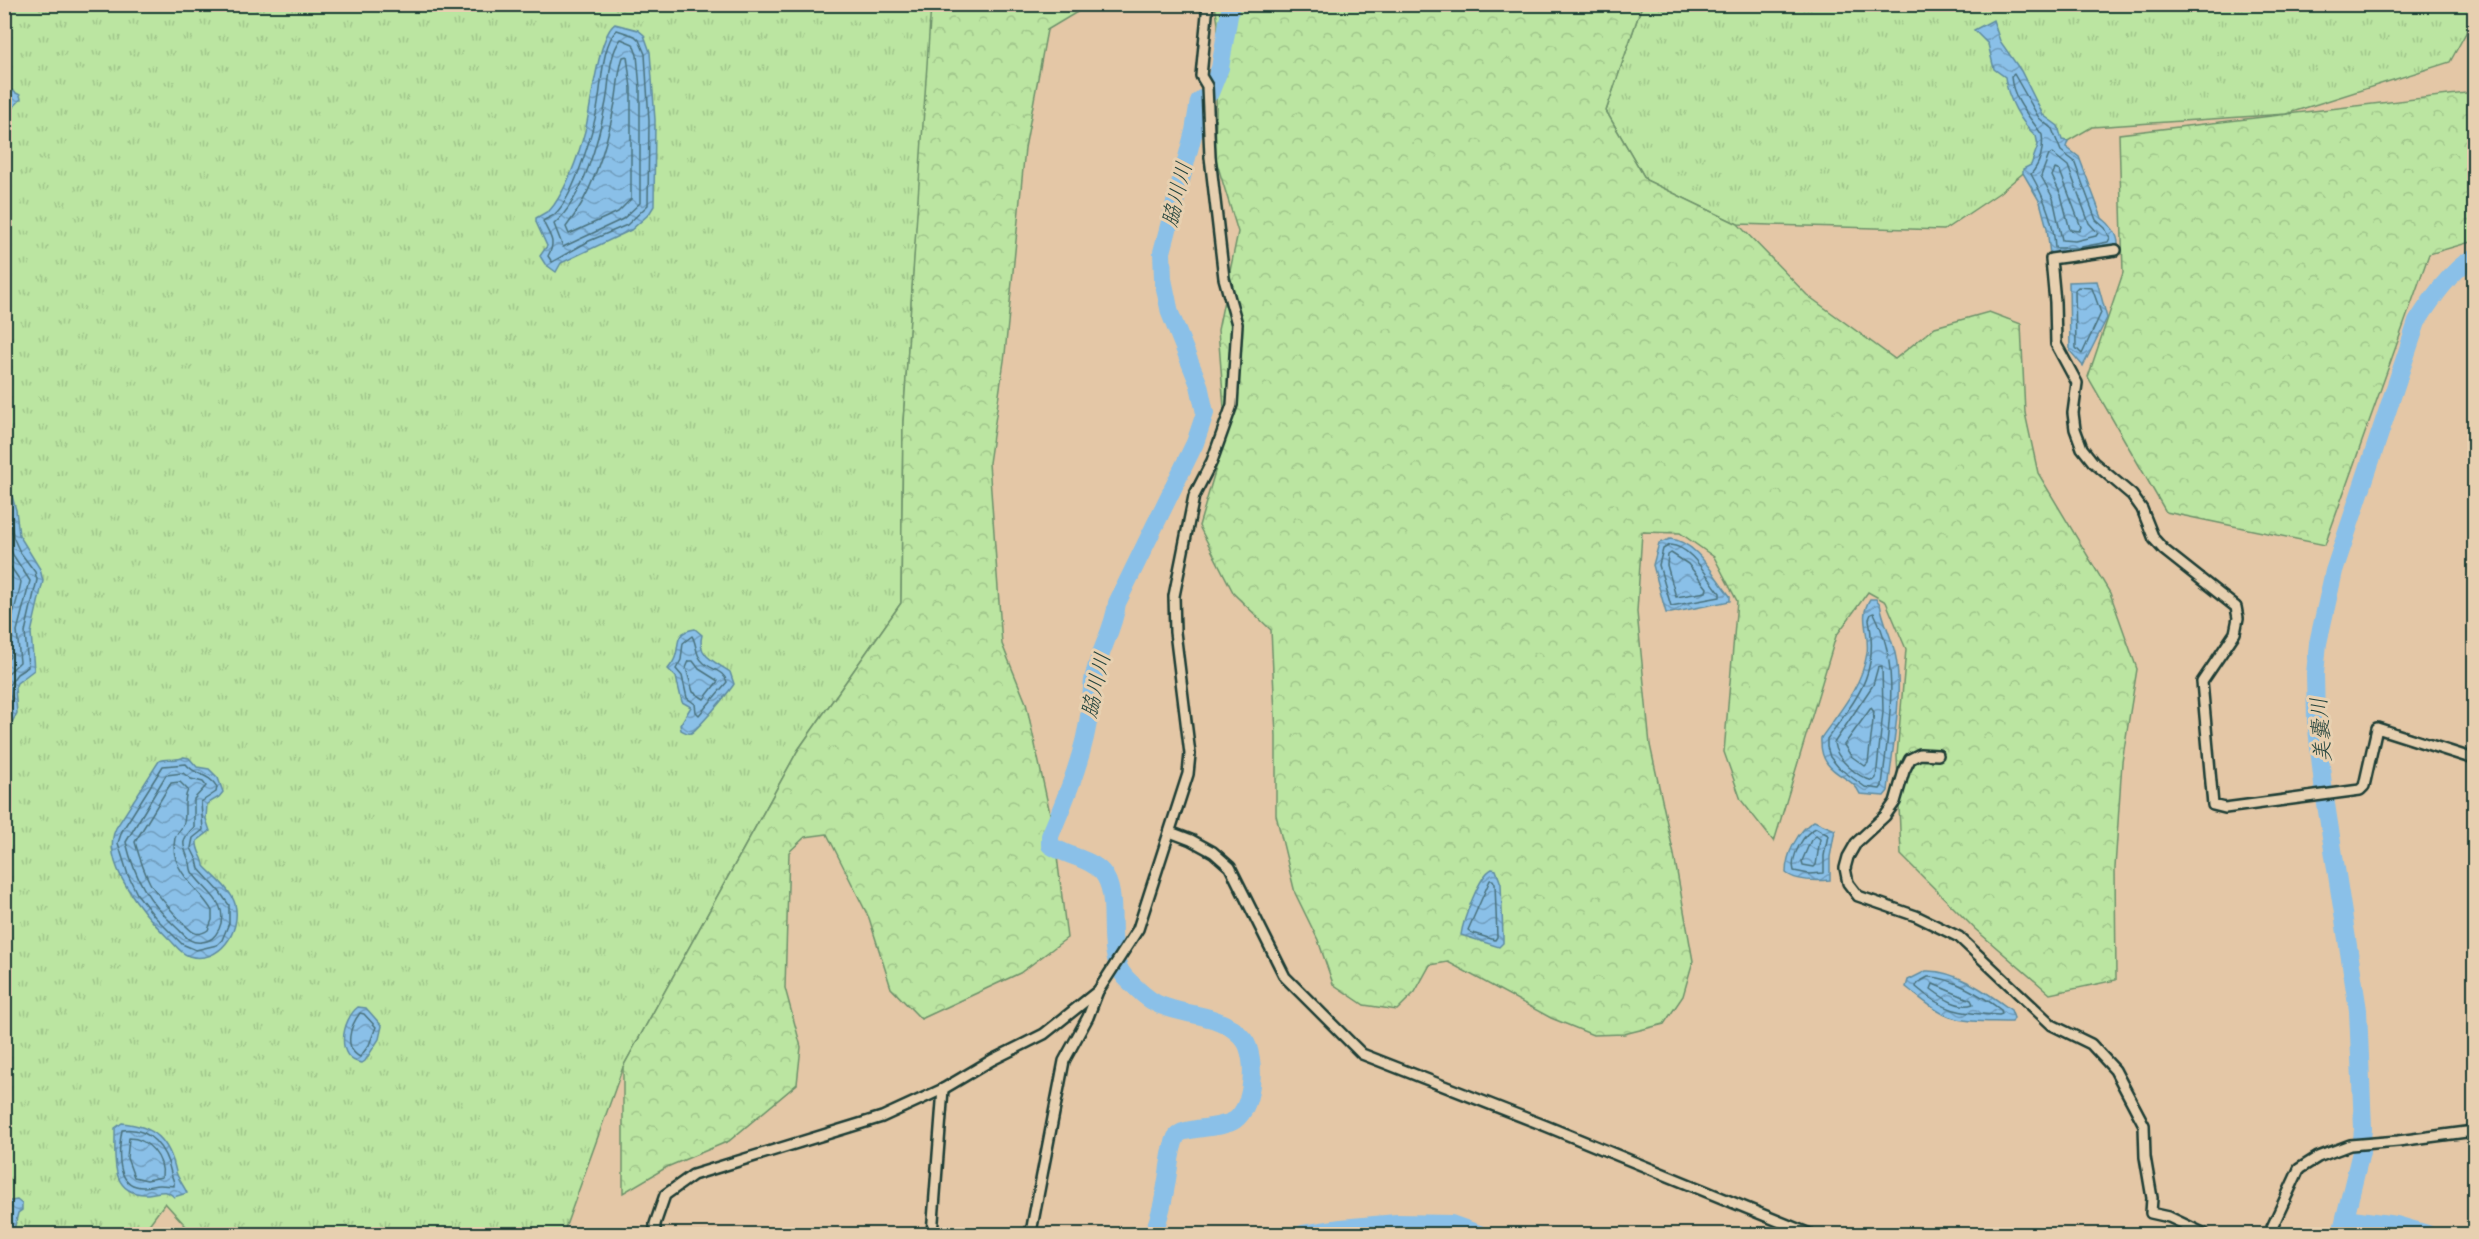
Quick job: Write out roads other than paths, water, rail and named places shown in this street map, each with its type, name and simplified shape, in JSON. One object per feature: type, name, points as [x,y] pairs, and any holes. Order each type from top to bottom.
[{"type":"street","points":[[1028,1234],[1032,1227],[1064,1061],[1088,1017],[1098,991],[1132,939],[1146,911],[1188,774],[1190,754],[1175,632],[1174,596],[1194,496],[1212,461],[1232,405],[1237,324],[1224,278],[1210,157],[1207,86],[1201,76],[1208,4]]},
{"type":"street","points":[[2116,250],[2051,259],[2055,302],[2055,344],[2077,383],[2073,412],[2075,429],[2082,448],[2093,462],[2132,495],[2142,509],[2154,539],[2164,550],[2236,607],[2238,618],[2235,633],[2202,682],[2213,805],[2225,808],[2360,790],[2364,786],[2377,728],[2475,759]]},
{"type":"street","points":[[1938,755],[1920,754],[1910,759],[1895,802],[1885,816],[1856,843],[1848,857],[1845,868],[1848,883],[1858,896],[1916,916],[1959,937],[2052,1025],[2091,1044],[2115,1070],[2144,1125],[2145,1157],[2152,1198],[2151,1213],[2169,1217],[2205,1234]]},
{"type":"street","points":[[1170,832],[1213,852],[1230,867],[1285,977],[1362,1054],[1810,1234]]},
{"type":"street","points":[[655,1234],[665,1195],[693,1175],[882,1117],[944,1089],[992,1060],[1044,1034],[1098,991]]},
{"type":"street","points":[[932,1234],[944,1089]]},
{"type":"street","points":[[2269,1234],[2299,1169],[2318,1157],[2350,1145],[2475,1131]]},
{"type":"water","points":[[1993,20],[2000,41],[2021,71],[2043,115],[2058,126],[2062,140],[2068,141],[2066,147],[2079,157],[2102,218],[2113,230],[2118,246],[2050,255],[2047,228],[2040,202],[2023,173],[2023,169],[2031,165],[2038,145],[2036,136],[2016,109],[2005,77],[1994,69],[1988,44],[1974,30]]},
{"type":"water","points":[[615,24],[638,30],[644,35],[650,52],[655,120],[654,206],[649,214],[631,230],[561,263],[556,272],[545,264],[540,256],[547,246],[536,218],[554,205],[572,170],[585,131],[604,42]]},
{"type":"water","points":[[5,87],[20,95],[21,99],[5,116]]},
{"type":"water","points":[[2097,281],[2107,318],[2083,366],[2070,351],[2069,282]]},
{"type":"water","points":[[5,490],[11,493],[19,535],[40,569],[43,581],[31,633],[34,670],[17,683],[15,688],[17,713],[5,735]]},
{"type":"water","points":[[1670,539],[1680,541],[1697,553],[1730,596],[1730,601],[1666,613],[1653,565],[1659,543]]},
{"type":"water","points":[[1870,599],[1876,599],[1880,604],[1895,653],[1897,668],[1898,703],[1888,791],[1884,796],[1860,794],[1856,787],[1830,767],[1822,751],[1821,738],[1849,698],[1864,665],[1867,653],[1865,612]]},
{"type":"water","points":[[695,629],[702,635],[702,648],[708,658],[730,672],[734,684],[700,725],[688,733],[681,730],[680,725],[691,707],[682,702],[676,677],[668,669],[676,655],[680,636]]},
{"type":"water","points":[[189,758],[197,767],[209,769],[218,778],[223,792],[207,804],[206,819],[210,831],[197,841],[197,845],[204,866],[226,888],[233,899],[236,914],[235,925],[226,943],[219,951],[200,957],[189,956],[180,951],[137,902],[119,872],[112,842],[116,828],[159,761]]},
{"type":"water","points":[[1814,821],[1835,830],[1830,857],[1830,880],[1813,881],[1786,873],[1788,858],[1794,843],[1803,830]]},
{"type":"water","points":[[1492,869],[1496,870],[1501,884],[1503,943],[1499,947],[1461,935],[1477,889]]},
{"type":"water","points":[[1926,971],[1949,974],[1982,990],[2011,1010],[2014,1018],[2012,1022],[1964,1020],[1938,1011],[1906,987],[1908,980]]},
{"type":"water","points":[[358,1007],[366,1008],[382,1026],[379,1039],[362,1063],[347,1055],[344,1047],[348,1020]]},
{"type":"water","points":[[122,1123],[152,1131],[165,1143],[177,1175],[187,1193],[174,1197],[165,1192],[135,1193],[126,1188],[116,1171],[115,1160],[115,1128]]},
{"type":"water","points":[[17,1200],[22,1204],[22,1210],[18,1213],[14,1230],[5,1231],[5,1202]]},
{"type":"waterway","name":"脇川川","points":[[1153,1234],[1162,1204],[1176,1137],[1186,1131],[1235,1120],[1246,1106],[1252,1075],[1248,1047],[1244,1040],[1226,1025],[1155,1003],[1125,977],[1118,966],[1115,953],[1108,882],[1097,867],[1050,845],[1050,836],[1080,758],[1088,725],[1094,677],[1117,603],[1195,443],[1205,413],[1199,385],[1170,313],[1163,279],[1162,252],[1194,131],[1199,101],[1210,93],[1220,68],[1231,4]]},
{"type":"waterway","name":"美嚢川","points":[[2341,1234],[2361,1152],[2363,1128],[2358,1010],[2323,785],[2316,719],[2315,674],[2318,643],[2334,571],[2417,322],[2450,277],[2474,257]]},
{"type":"waterway","points":[[2345,1218],[2396,1225],[2427,1234]]},
{"type":"waterway","name":"美嚢川","points":[[1303,1234],[1397,1223],[1451,1224],[1479,1234]]}]
